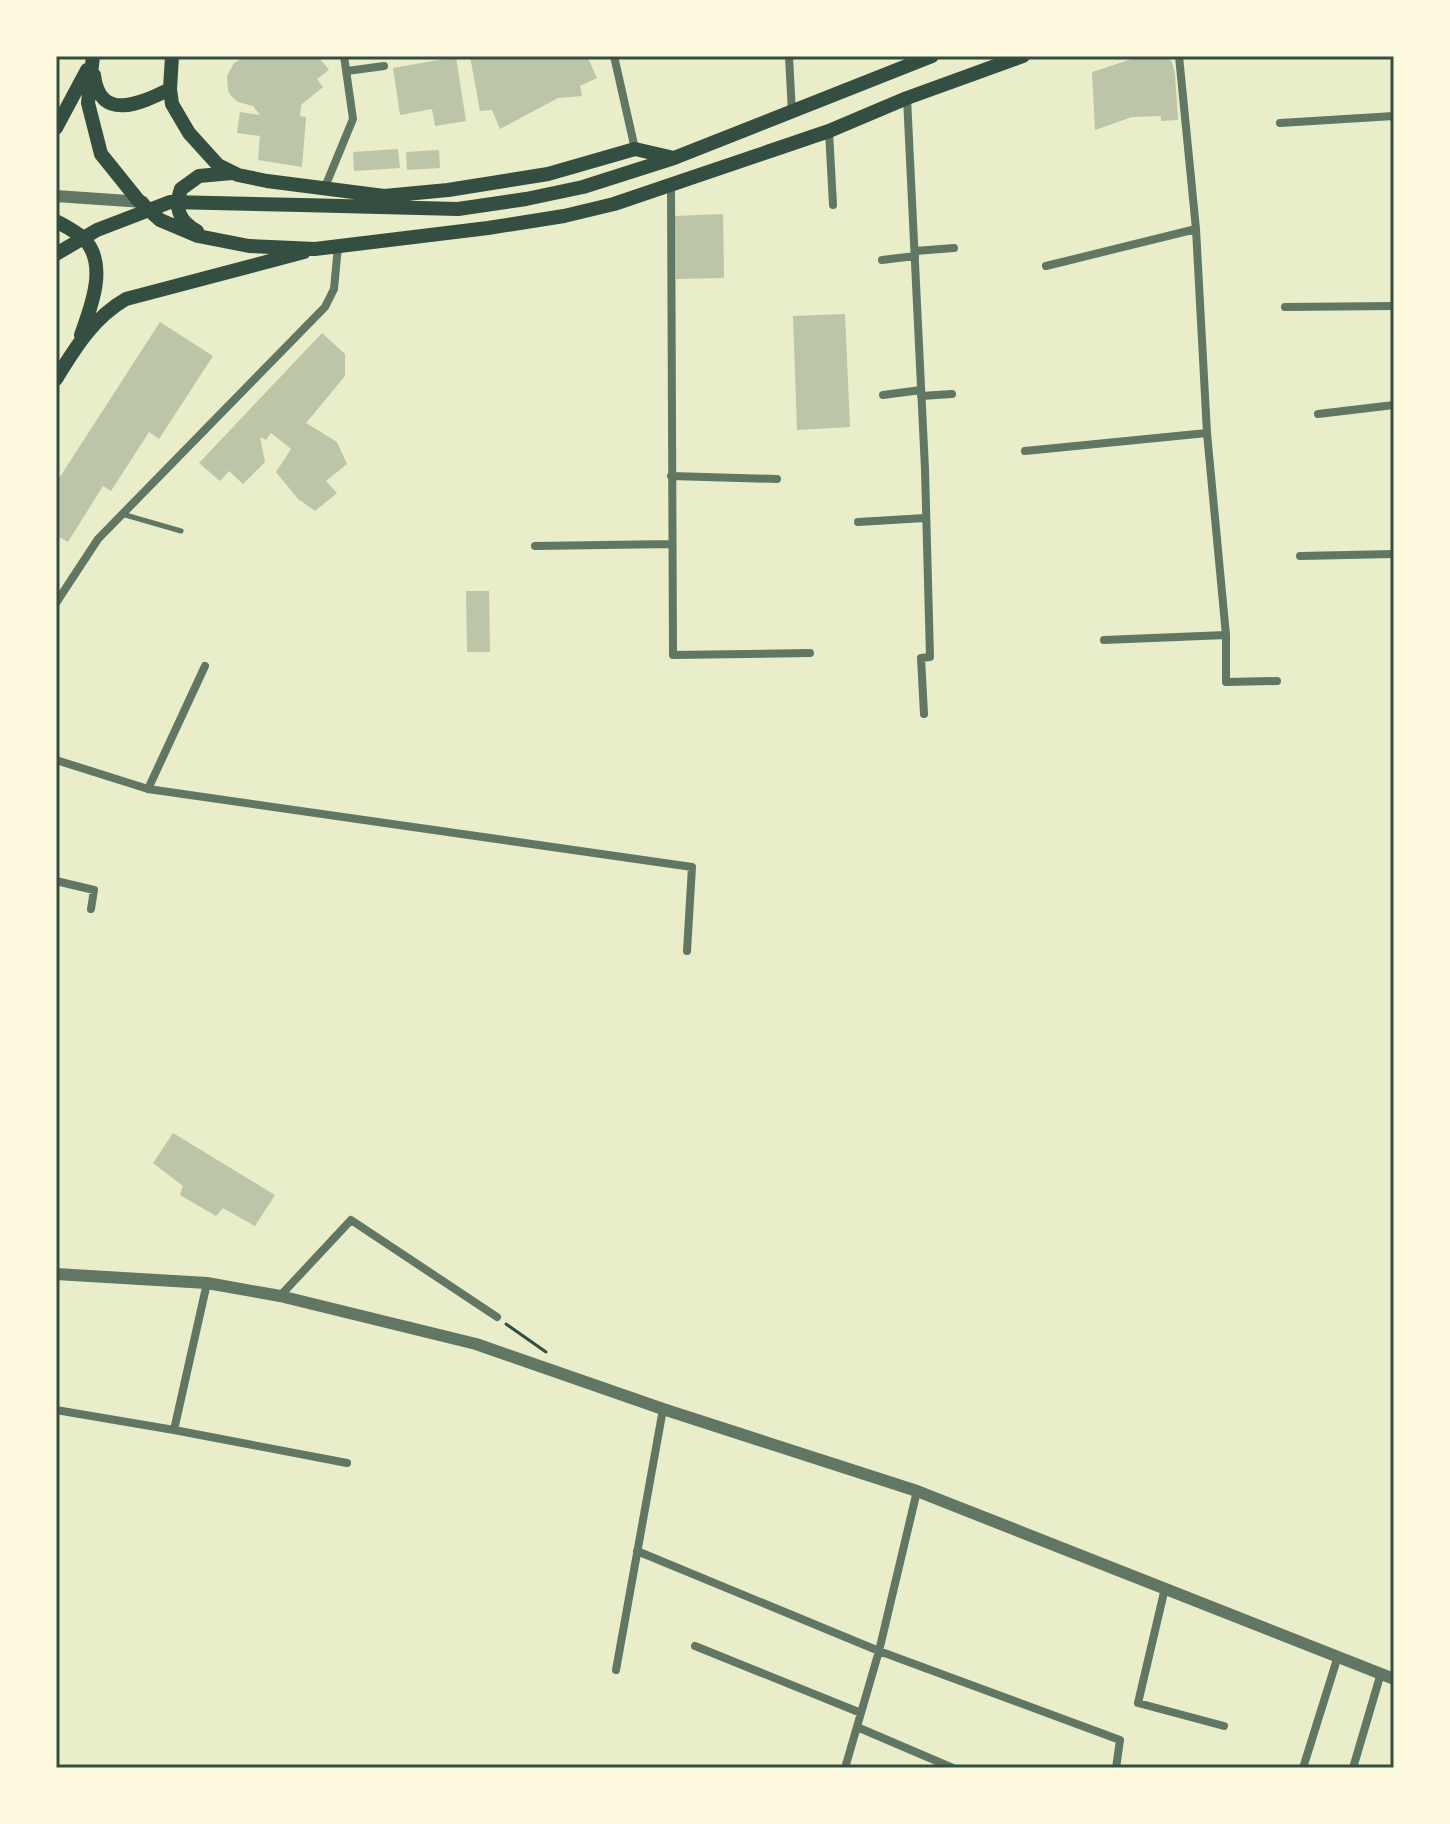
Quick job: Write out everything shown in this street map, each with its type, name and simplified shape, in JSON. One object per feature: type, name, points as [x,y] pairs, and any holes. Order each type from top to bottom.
[{"type":"main road","points":[[172,56],[170,89],[178,118],[189,133],[218,165],[232,173],[267,181],[384,196],[448,190],[548,174],[635,149],[674,158]]},
{"type":"main road","points":[[56,254],[97,230],[170,202],[458,209],[583,187],[674,158],[932,56]]},
{"type":"main road","points":[[78,343],[114,306],[126,299],[315,249],[564,216],[614,204],[829,131],[907,98],[1023,56]]},
{"type":"main road","points":[[93,57],[99,91],[112,103],[133,106],[170,89]]},
{"type":"main road","points":[[56,128],[93,57]]},
{"type":"main road","points":[[93,57],[88,103],[101,154],[138,200],[160,220],[198,236],[249,246],[315,249]]},
{"type":"main road","points":[[208,237],[187,225],[179,216],[177,206],[181,189],[199,176],[232,173]]},
{"type":"main road","points":[[56,221],[84,239],[93,254],[95,268],[94,298],[78,343],[56,379]]},
{"type":"street","points":[[325,187],[353,119],[344,56]]},
{"type":"street","points":[[614,56],[635,149]]},
{"type":"street","points":[[789,56],[792,113]]},
{"type":"street","points":[[1179,56],[1196,229],[1207,433],[1226,635],[1226,682],[1277,681]]},
{"type":"street","points":[[347,71],[384,66]]},
{"type":"street","points":[[907,98],[930,657],[921,658],[924,714]]},
{"type":"street","points":[[1280,123],[1394,116]]},
{"type":"street","points":[[829,131],[833,205]]},
{"type":"street","points":[[671,186],[673,655],[810,653]]},
{"type":"street","points":[[56,196],[170,202]]},
{"type":"street","points":[[1046,266],[1196,229]]},
{"type":"street","points":[[56,603],[98,539],[325,307],[334,289],[338,246]]},
{"type":"street","points":[[882,260],[954,248]]},
{"type":"street","points":[[1285,307],[1394,306]]},
{"type":"street","points":[[883,395],[952,394]]},
{"type":"street","points":[[1318,414],[1394,405]]},
{"type":"street","points":[[1025,451],[1207,433]]},
{"type":"street","points":[[671,476],[777,479]]},
{"type":"street","points":[[858,522],[925,518]]},
{"type":"street","points":[[535,546],[671,544]]},
{"type":"street","points":[[1300,556],[1394,554]]},
{"type":"street","points":[[1104,640],[1226,635]]},
{"type":"street","points":[[148,789],[205,666]]},
{"type":"street","points":[[56,760],[148,789],[692,867],[687,951]]},
{"type":"street","points":[[56,881],[94,890],[91,909]]},
{"type":"street","points":[[280,1296],[351,1220],[497,1317]]},
{"type":"street","points":[[56,1274],[207,1283],[280,1296],[476,1344],[663,1409],[917,1491],[1394,1679]]},
{"type":"street","points":[[174,1430],[207,1283]]},
{"type":"street","points":[[616,1670],[663,1409]]},
{"type":"street","points":[[56,1410],[347,1463]]},
{"type":"street","points":[[845,1768],[879,1651],[917,1491]]},
{"type":"street","points":[[637,1551],[879,1651],[1120,1740],[1116,1768]]},
{"type":"street","points":[[1165,1588],[1138,1703],[1224,1726]]},
{"type":"street","points":[[695,1646],[861,1713]]},
{"type":"street","points":[[1303,1768],[1338,1656]]},
{"type":"street","points":[[1353,1768],[1381,1673]]},
{"type":"street","points":[[857,1727],[953,1768]]},
{"type":"lane","points":[[121,514],[181,531]]},
{"type":"building","points":[[255,56],[324,56],[320,59],[329,70],[317,79],[323,87],[301,105],[300,116],[306,117],[302,167],[258,160],[260,136],[237,133],[240,112],[260,115],[253,106],[232,97],[228,91],[227,76],[234,63]]},
{"type":"building","points":[[470,56],[587,56],[597,78],[580,86],[582,96],[558,98],[500,129],[492,110],[480,111]]},
{"type":"building","points":[[1141,56],[1165,56],[1172,62],[1178,120],[1161,121],[1161,116],[1132,117],[1095,130],[1092,72]]},
{"type":"building","points":[[456,57],[466,121],[435,126],[432,109],[400,115],[393,68]]},
{"type":"building","points":[[398,149],[400,168],[354,171],[353,152]]},
{"type":"building","points":[[439,150],[440,168],[407,170],[406,152]]},
{"type":"building","points":[[723,214],[724,278],[676,279],[675,216]]},
{"type":"building","points":[[845,314],[850,427],[797,430],[793,316]]},
{"type":"building","points":[[160,322],[213,356],[159,439],[149,432],[111,491],[103,486],[68,542],[56,535],[56,483]]},
{"type":"building","points":[[322,333],[345,354],[345,376],[306,423],[337,442],[347,464],[326,481],[337,493],[315,511],[298,499],[276,472],[291,449],[271,433],[266,440],[260,437],[265,462],[243,484],[229,471],[220,481],[199,463]]},
{"type":"building","points":[[466,591],[489,591],[490,652],[467,652]]},
{"type":"building","points":[[173,1133],[275,1195],[255,1226],[223,1208],[216,1216],[180,1195],[183,1186],[153,1163]]}]
